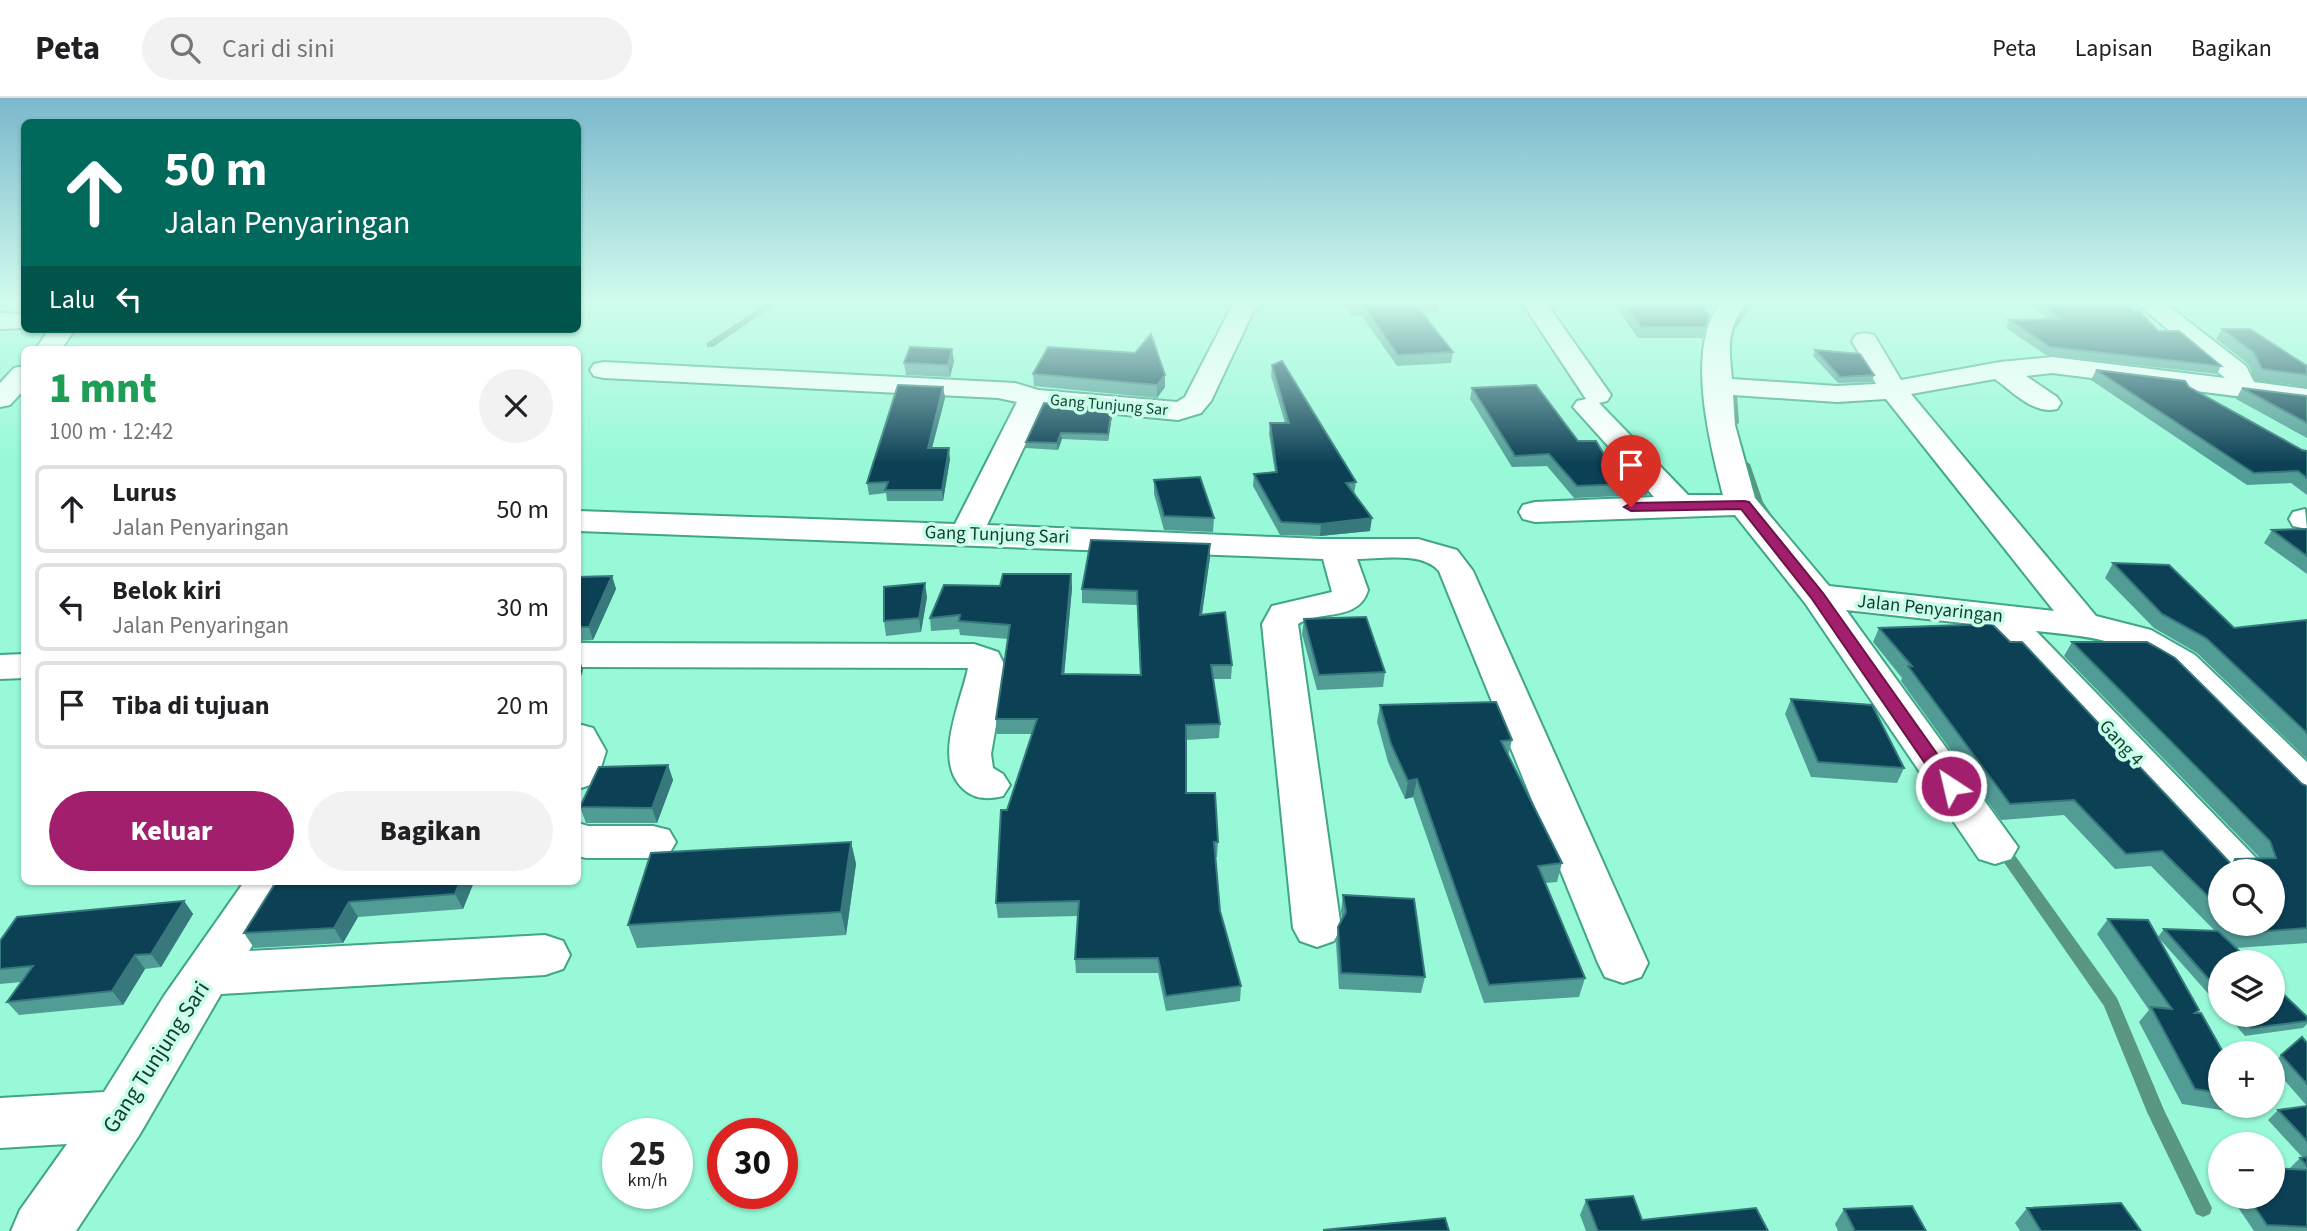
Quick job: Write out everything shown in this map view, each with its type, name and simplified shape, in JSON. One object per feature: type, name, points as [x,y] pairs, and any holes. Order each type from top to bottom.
[{"type":"street","name":"Gang Tunjung Sar","points":[[604,370],[1015,391],[1033,398],[1163,411],[1191,407],[1197,401],[1219,357]]},
{"type":"street","points":[[1566,357],[1592,401],[1679,505]]},
{"type":"street","points":[[1718,357],[1720,425],[1741,504],[1818,596],[1995,847]]},
{"type":"street","points":[[1874,357],[1893,390],[2084,625]]},
{"type":"street","points":[[2217,357],[2236,372],[2239,401]]},
{"type":"street","points":[[1719,386],[1847,394],[1893,390],[2000,370],[2060,365],[2177,380],[2239,401],[2307,397]]},
{"type":"street","points":[[2000,370],[2047,403]]},
{"type":"street","points":[[0,400],[21,377]]},
{"type":"street","name":"Gang Tunjung Sar","points":[[967,533],[1033,398]]},
{"type":"street","points":[[1535,512],[1741,504]]},
{"type":"street","name":"Gang Tunjung Sari","points":[[581,521],[967,533],[1337,550],[1416,550],[1442,555],[1451,562],[1456,571],[1623,963]]},
{"type":"street","points":[[1317,928],[1280,624],[1285,614],[1340,602],[1348,597],[1350,590],[1337,550]]},
{"type":"street","name":"Jalan Penyaringan","points":[[1818,596],[2084,625],[2132,634],[2158,646],[2182,663],[2307,787]]},
{"type":"street","name":"Gang 4","points":[[2002,617],[2230,859]]},
{"type":"street","points":[[581,655],[974,656],[984,660],[988,668],[973,733],[970,760],[974,774],[988,785]]},
{"type":"street","points":[[0,667],[21,666]]},
{"type":"street","points":[[581,741],[586,752],[581,766]]},
{"type":"street","points":[[581,840],[653,842]]},
{"type":"street","name":"Gang Tunjung Sari","points":[[41,1231],[120,1116],[183,1011],[267,885]]},
{"type":"street","points":[[210,974],[545,955]]},
{"type":"street","points":[[0,1123],[120,1116]]},
{"type":"building","points":[[906,357],[950,357],[948,365],[904,363]]},
{"type":"building","points":[[1043,357],[1159,357],[1165,375],[1157,385],[1033,374]]},
{"type":"building","points":[[1821,357],[1862,357],[1874,375],[1840,377]]},
{"type":"building","points":[[2139,357],[2210,357],[2221,366]]},
{"type":"building","points":[[2256,357],[2293,357],[2307,366],[2307,375],[2262,369]]},
{"type":"building","points":[[1282,361],[1356,482],[1346,483],[1372,518],[1321,524],[1281,522],[1254,474],[1277,472],[1270,423],[1289,423],[1272,365]]},
{"type":"building","points":[[2096,370],[2185,381],[2189,387],[2307,451],[2307,478],[2298,471],[2254,473]]},
{"type":"building","points":[[898,385],[943,387],[928,448],[949,448],[942,490],[885,490],[888,482],[867,483]]},
{"type":"building","points":[[1536,385],[1578,441],[1596,441],[1606,458],[1625,456],[1651,483],[1577,486],[1549,454],[1515,456],[1472,388]]},
{"type":"building","points":[[2242,388],[2307,396],[2307,423]]},
{"type":"building","points":[[1044,403],[1112,410],[1108,434],[1061,433],[1057,443],[1026,442]]},
{"type":"building","points":[[1200,477],[1214,518],[1164,516],[1154,480]]},
{"type":"building","points":[[2307,529],[2307,556],[2272,530]]},
{"type":"building","points":[[1091,540],[1210,544],[1200,615],[1225,612],[1232,665],[1211,665],[1220,724],[1186,725],[1186,793],[1215,793],[1218,842],[1214,842],[1220,911],[1241,986],[1166,996],[1158,958],[1075,959],[1079,901],[996,903],[1001,810],[1007,810],[1037,719],[996,719],[1010,625],[959,621],[960,615],[930,618],[944,585],[1000,586],[1003,574],[1071,574],[1062,674],[1141,675],[1137,591],[1082,589]]},
{"type":"building","points":[[2113,563],[2169,565],[2234,628],[2307,620],[2307,733],[2206,638],[2162,614]]},
{"type":"building","points":[[612,576],[589,627],[581,627],[581,577]]},
{"type":"building","points":[[925,583],[919,618],[884,621],[884,587]]},
{"type":"building","points":[[1366,617],[1385,672],[1319,675],[1304,619]]},
{"type":"building","points":[[1992,624],[2010,642],[2022,642],[2226,859],[2208,859],[2208,896],[2162,851],[2126,854],[2074,800],[2010,804],[1908,666],[1912,666],[1879,628]]},
{"type":"building","points":[[2072,642],[2147,642],[2175,658],[2307,786],[2307,928],[2285,930],[2285,859],[2235,859],[2276,858],[2270,841]]},
{"type":"building","points":[[1791,699],[1872,705],[1904,768],[1818,762]]},
{"type":"building","points":[[1496,702],[1512,740],[1501,741],[1562,863],[1538,866],[1585,978],[1489,985],[1417,779],[1408,781],[1391,744],[1380,705]]},
{"type":"building","points":[[668,765],[652,808],[581,807],[599,767]]},
{"type":"building","points":[[851,842],[841,912],[628,925],[651,853]]},
{"type":"building","points":[[274,885],[459,885],[455,894],[349,902],[334,928],[244,933]]},
{"type":"building","points":[[1343,895],[1414,899],[1425,977],[1341,973],[1338,927],[1346,912]]},
{"type":"building","points":[[184,901],[151,954],[135,955],[112,991],[7,1002],[33,966],[0,969],[0,941],[17,917]]},
{"type":"building","points":[[2108,919],[2148,920],[2199,1010],[2195,1013],[2201,1013],[2217,1041],[2208,1041],[2208,1091],[2195,1089],[2151,1007],[2172,1009]]},
{"type":"building","points":[[2164,929],[2208,931],[2208,936],[2223,936],[2238,950],[2208,950],[2208,978]]},
{"type":"building","points":[[2285,996],[2307,1017],[2307,1021],[2285,1024]]},
{"type":"building","points":[[2302,1037],[2307,1043],[2307,1084],[2285,1059],[2285,1052]]},
{"type":"building","points":[[2307,1106],[2307,1141],[2285,1117],[2285,1109]]},
{"type":"building","points":[[2307,1157],[2307,1166],[2300,1158]]},
{"type":"building","points":[[2285,1169],[2307,1170],[2307,1227],[2267,1225],[2256,1209],[2285,1209]]},
{"type":"building","points":[[1633,1196],[1642,1220],[1756,1208],[1768,1231],[1598,1231],[1586,1200]]},
{"type":"building","points":[[2121,1203],[2141,1231],[2041,1231],[2027,1208]]},
{"type":"building","points":[[1912,1206],[1926,1231],[1855,1231],[1844,1209]]},
{"type":"building","points":[[1445,1218],[1449,1231],[1324,1231],[1324,1230]]},
{"type":"waterway","points":[[2239,368],[2271,384],[2307,389]]},
{"type":"waterway","points":[[1733,394],[1734,423]]},
{"type":"waterway","points":[[1745,464],[1758,502],[1766,514]]},
{"type":"waterway","points":[[2001,847],[2111,1003],[2156,1112],[2203,1208]]},
{"type":"route","points":[[1631,507],[1744,505],[1818,596],[1951,786]]}]
